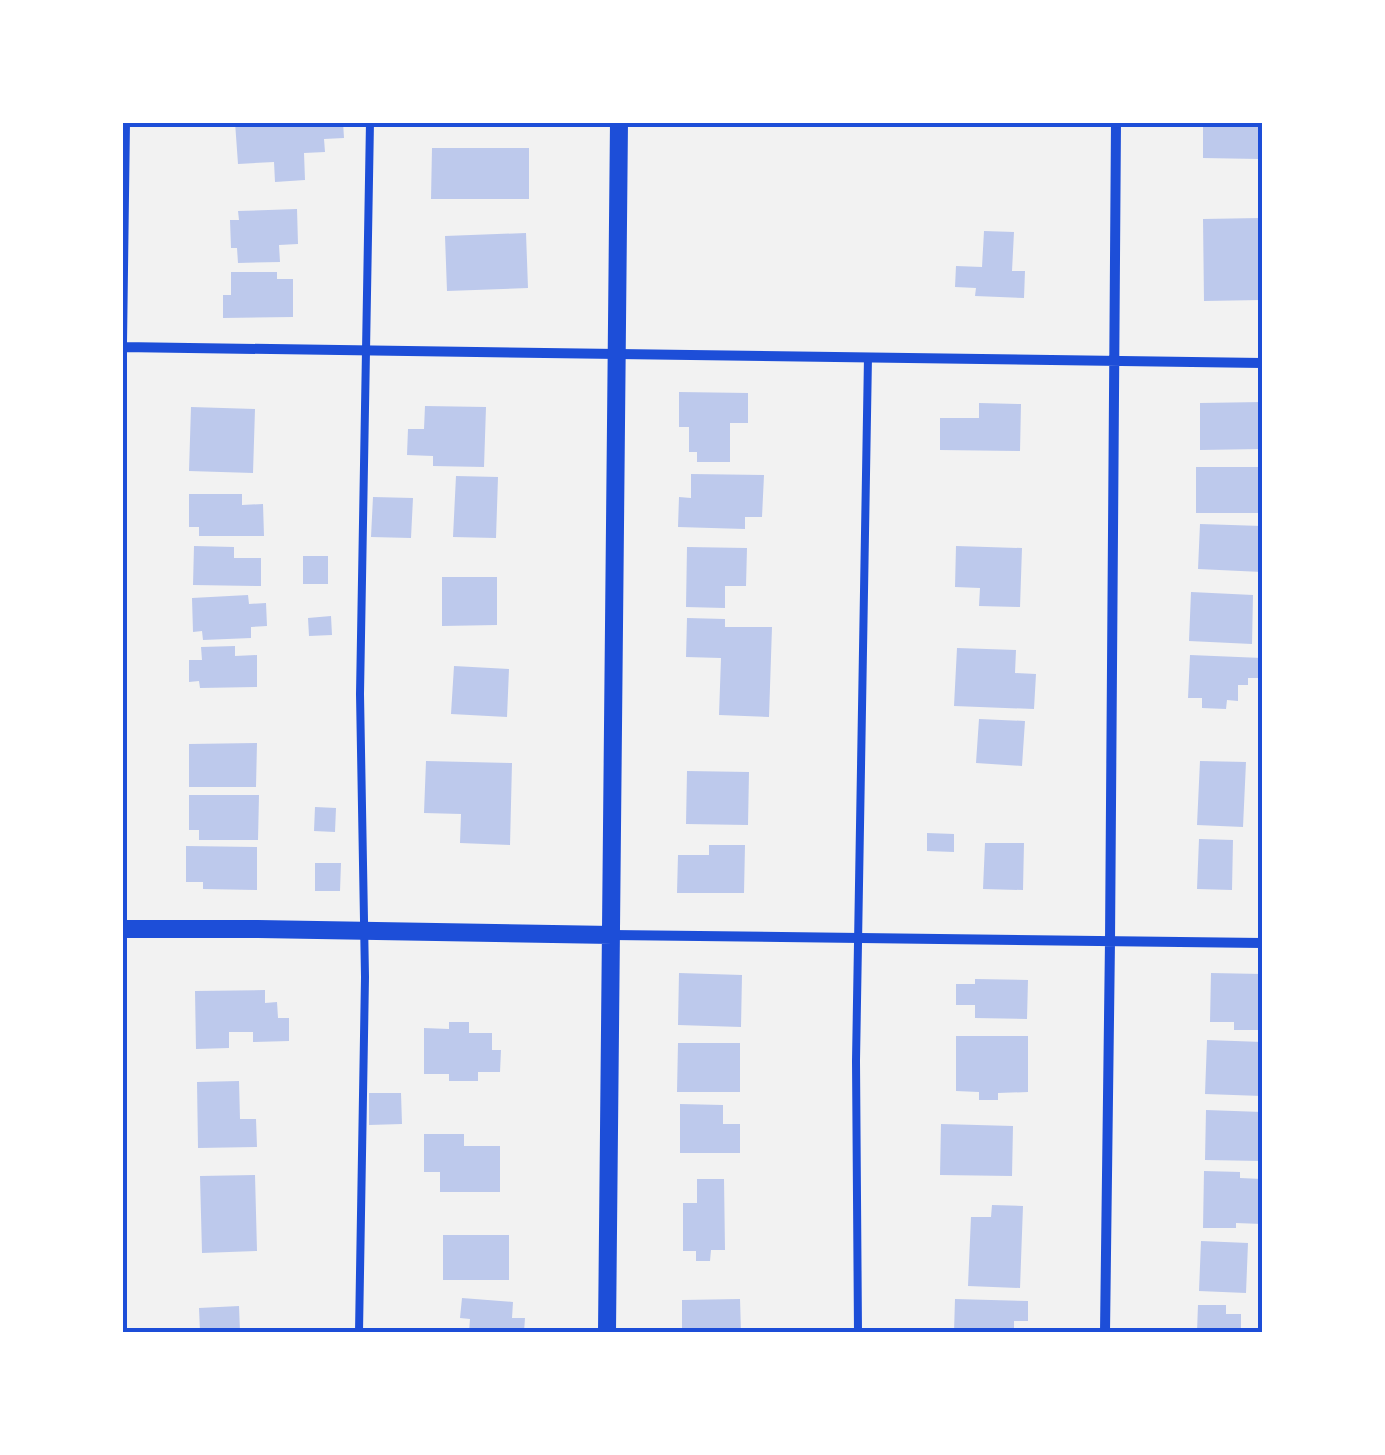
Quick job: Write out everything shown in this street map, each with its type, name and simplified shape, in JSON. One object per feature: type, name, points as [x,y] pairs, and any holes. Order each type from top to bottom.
[{"type":"street","points":[[122,474],[125,122]]},
{"type":"street","points":[[608,1332],[620,122]]},
{"type":"street","points":[[1105,1332],[1116,122]]},
{"type":"street","points":[[122,347],[1262,363]]},
{"type":"street","points":[[122,929],[1262,943]]},
{"type":"lane","points":[[360,1332],[365,931],[360,694],[370,122]]},
{"type":"lane","points":[[858,1332],[856,1061],[868,357]]},
{"type":"building","points":[[235,122],[343,122],[344,138],[324,139],[325,152],[304,153],[305,180],[275,182],[274,162],[238,164]]},
{"type":"building","points":[[1203,122],[1259,122],[1259,159],[1203,158]]},
{"type":"building","points":[[432,148],[529,148],[529,199],[431,199]]},
{"type":"building","points":[[297,209],[298,244],[279,245],[280,262],[238,263],[237,248],[231,248],[230,220],[239,220],[238,211]]},
{"type":"building","points":[[1260,218],[1261,300],[1204,301],[1203,219]]},
{"type":"building","points":[[984,231],[1014,232],[1012,271],[1025,271],[1024,298],[975,296],[976,288],[955,287],[956,266],[982,267]]},
{"type":"building","points":[[526,233],[528,288],[447,291],[445,236]]},
{"type":"building","points":[[231,272],[277,272],[277,279],[293,279],[293,317],[223,318],[223,295],[231,295]]},
{"type":"building","points":[[679,392],[748,393],[748,423],[730,423],[730,462],[697,462],[697,452],[689,452],[689,427],[679,427]]},
{"type":"building","points":[[1262,402],[1262,449],[1200,450],[1200,403]]},
{"type":"building","points":[[979,403],[1021,404],[1020,451],[940,450],[940,418],[979,418]]},
{"type":"building","points":[[425,406],[486,407],[484,467],[433,466],[433,456],[407,455],[408,429],[424,429]]},
{"type":"building","points":[[191,407],[255,409],[253,473],[189,471]]},
{"type":"building","points":[[1196,467],[1262,467],[1262,513],[1196,513]]},
{"type":"building","points":[[691,474],[764,475],[762,517],[745,517],[745,529],[678,527],[679,497],[691,498]]},
{"type":"building","points":[[456,476],[498,477],[496,538],[453,537]]},
{"type":"building","points":[[189,494],[242,494],[242,505],[263,504],[264,536],[199,536],[199,527],[189,527]]},
{"type":"building","points":[[373,497],[413,498],[411,538],[371,537]]},
{"type":"building","points":[[1200,524],[1262,526],[1262,572],[1198,569]]},
{"type":"building","points":[[194,546],[234,547],[234,558],[261,558],[261,586],[193,585]]},
{"type":"building","points":[[956,546],[1022,548],[1020,607],[979,606],[980,588],[955,587]]},
{"type":"building","points":[[687,547],[747,548],[746,586],[725,586],[725,608],[686,607]]},
{"type":"building","points":[[303,556],[328,556],[328,584],[303,584]]},
{"type":"building","points":[[442,577],[497,577],[497,625],[442,626]]},
{"type":"building","points":[[1191,592],[1253,595],[1252,644],[1189,641]]},
{"type":"building","points":[[248,595],[249,604],[266,603],[267,626],[251,627],[251,638],[203,640],[202,631],[193,632],[192,598]]},
{"type":"building","points":[[331,616],[332,635],[309,636],[308,618]]},
{"type":"building","points":[[687,618],[725,619],[725,627],[772,627],[769,717],[719,715],[721,658],[686,657]]},
{"type":"building","points":[[235,646],[235,656],[257,655],[257,687],[200,688],[199,681],[189,682],[189,660],[202,660],[201,647]]},
{"type":"building","points":[[957,648],[1016,650],[1015,673],[1036,674],[1034,709],[954,706]]},
{"type":"building","points":[[1190,655],[1262,658],[1262,678],[1248,678],[1248,685],[1238,685],[1238,701],[1227,700],[1226,709],[1202,708],[1202,698],[1188,698]]},
{"type":"building","points":[[454,666],[509,669],[507,717],[451,714]]},
{"type":"building","points":[[979,719],[1025,721],[1022,766],[976,763]]},
{"type":"building","points":[[257,743],[256,787],[189,787],[189,744]]},
{"type":"building","points":[[426,761],[512,763],[510,845],[460,843],[461,814],[424,813]]},
{"type":"building","points":[[1200,761],[1246,762],[1243,827],[1197,825]]},
{"type":"building","points":[[687,771],[749,772],[748,825],[686,824]]},
{"type":"building","points":[[189,795],[259,795],[258,840],[199,840],[199,830],[189,830]]},
{"type":"building","points":[[315,807],[336,808],[335,832],[314,831]]},
{"type":"building","points":[[927,833],[954,834],[954,852],[927,851]]},
{"type":"building","points":[[1199,839],[1233,840],[1232,890],[1197,889]]},
{"type":"building","points":[[985,843],[1024,843],[1023,890],[983,889]]},
{"type":"building","points":[[709,845],[745,845],[744,893],[677,893],[678,855],[709,855]]},
{"type":"building","points":[[186,846],[257,847],[257,890],[203,889],[203,882],[186,882]]},
{"type":"building","points":[[315,863],[341,863],[340,891],[315,891]]},
{"type":"building","points":[[679,973],[742,975],[741,1027],[678,1025]]},
{"type":"building","points":[[1211,973],[1262,974],[1258,1030],[1234,1030],[1234,1022],[1210,1022]]},
{"type":"building","points":[[975,979],[1028,980],[1027,1019],[975,1018],[975,1005],[956,1005],[956,984],[975,984]]},
{"type":"building","points":[[265,990],[265,1003],[277,1002],[278,1018],[289,1018],[289,1041],[253,1042],[253,1032],[229,1032],[229,1048],[196,1049],[195,991]]},
{"type":"building","points":[[449,1022],[469,1022],[469,1033],[492,1033],[492,1050],[501,1050],[500,1072],[478,1072],[478,1081],[449,1081],[449,1074],[424,1074],[424,1028],[449,1029]]},
{"type":"building","points":[[956,1036],[1028,1036],[1028,1092],[998,1093],[998,1100],[979,1100],[979,1092],[956,1091]]},
{"type":"building","points":[[1207,1040],[1262,1042],[1262,1096],[1205,1094]]},
{"type":"building","points":[[678,1043],[740,1043],[740,1092],[677,1092]]},
{"type":"building","points":[[239,1081],[240,1119],[256,1119],[257,1147],[198,1148],[197,1082]]},
{"type":"building","points":[[369,1093],[401,1093],[402,1124],[369,1125]]},
{"type":"building","points":[[680,1104],[723,1105],[723,1124],[740,1124],[740,1153],[680,1153]]},
{"type":"building","points":[[1206,1110],[1262,1112],[1262,1161],[1205,1160]]},
{"type":"building","points":[[941,1124],[1013,1126],[1012,1176],[940,1175]]},
{"type":"building","points":[[424,1134],[464,1134],[464,1146],[500,1146],[500,1192],[440,1192],[440,1172],[424,1172]]},
{"type":"building","points":[[1204,1171],[1240,1172],[1240,1178],[1262,1179],[1262,1224],[1203,1228]]},
{"type":"building","points":[[255,1175],[257,1251],[202,1253],[200,1176]]},
{"type":"building","points":[[697,1179],[724,1179],[725,1250],[711,1250],[710,1261],[696,1261],[696,1251],[683,1251],[683,1203],[697,1203]]},
{"type":"building","points":[[992,1205],[1023,1206],[1020,1288],[968,1286],[971,1217],[991,1217]]},
{"type":"building","points":[[443,1235],[509,1235],[509,1280],[443,1280]]},
{"type":"building","points":[[1201,1241],[1248,1243],[1246,1293],[1199,1291]]},
{"type":"building","points":[[462,1298],[513,1302],[512,1318],[525,1318],[524,1332],[469,1332],[470,1319],[460,1318]]},
{"type":"building","points":[[740,1299],[741,1332],[682,1332],[682,1300]]},
{"type":"building","points":[[955,1299],[1028,1301],[1028,1321],[1014,1321],[1014,1332],[954,1332]]},
{"type":"building","points":[[1198,1305],[1226,1305],[1226,1314],[1241,1314],[1241,1332],[1197,1332]]},
{"type":"building","points":[[239,1306],[240,1332],[200,1332],[199,1308]]}]
